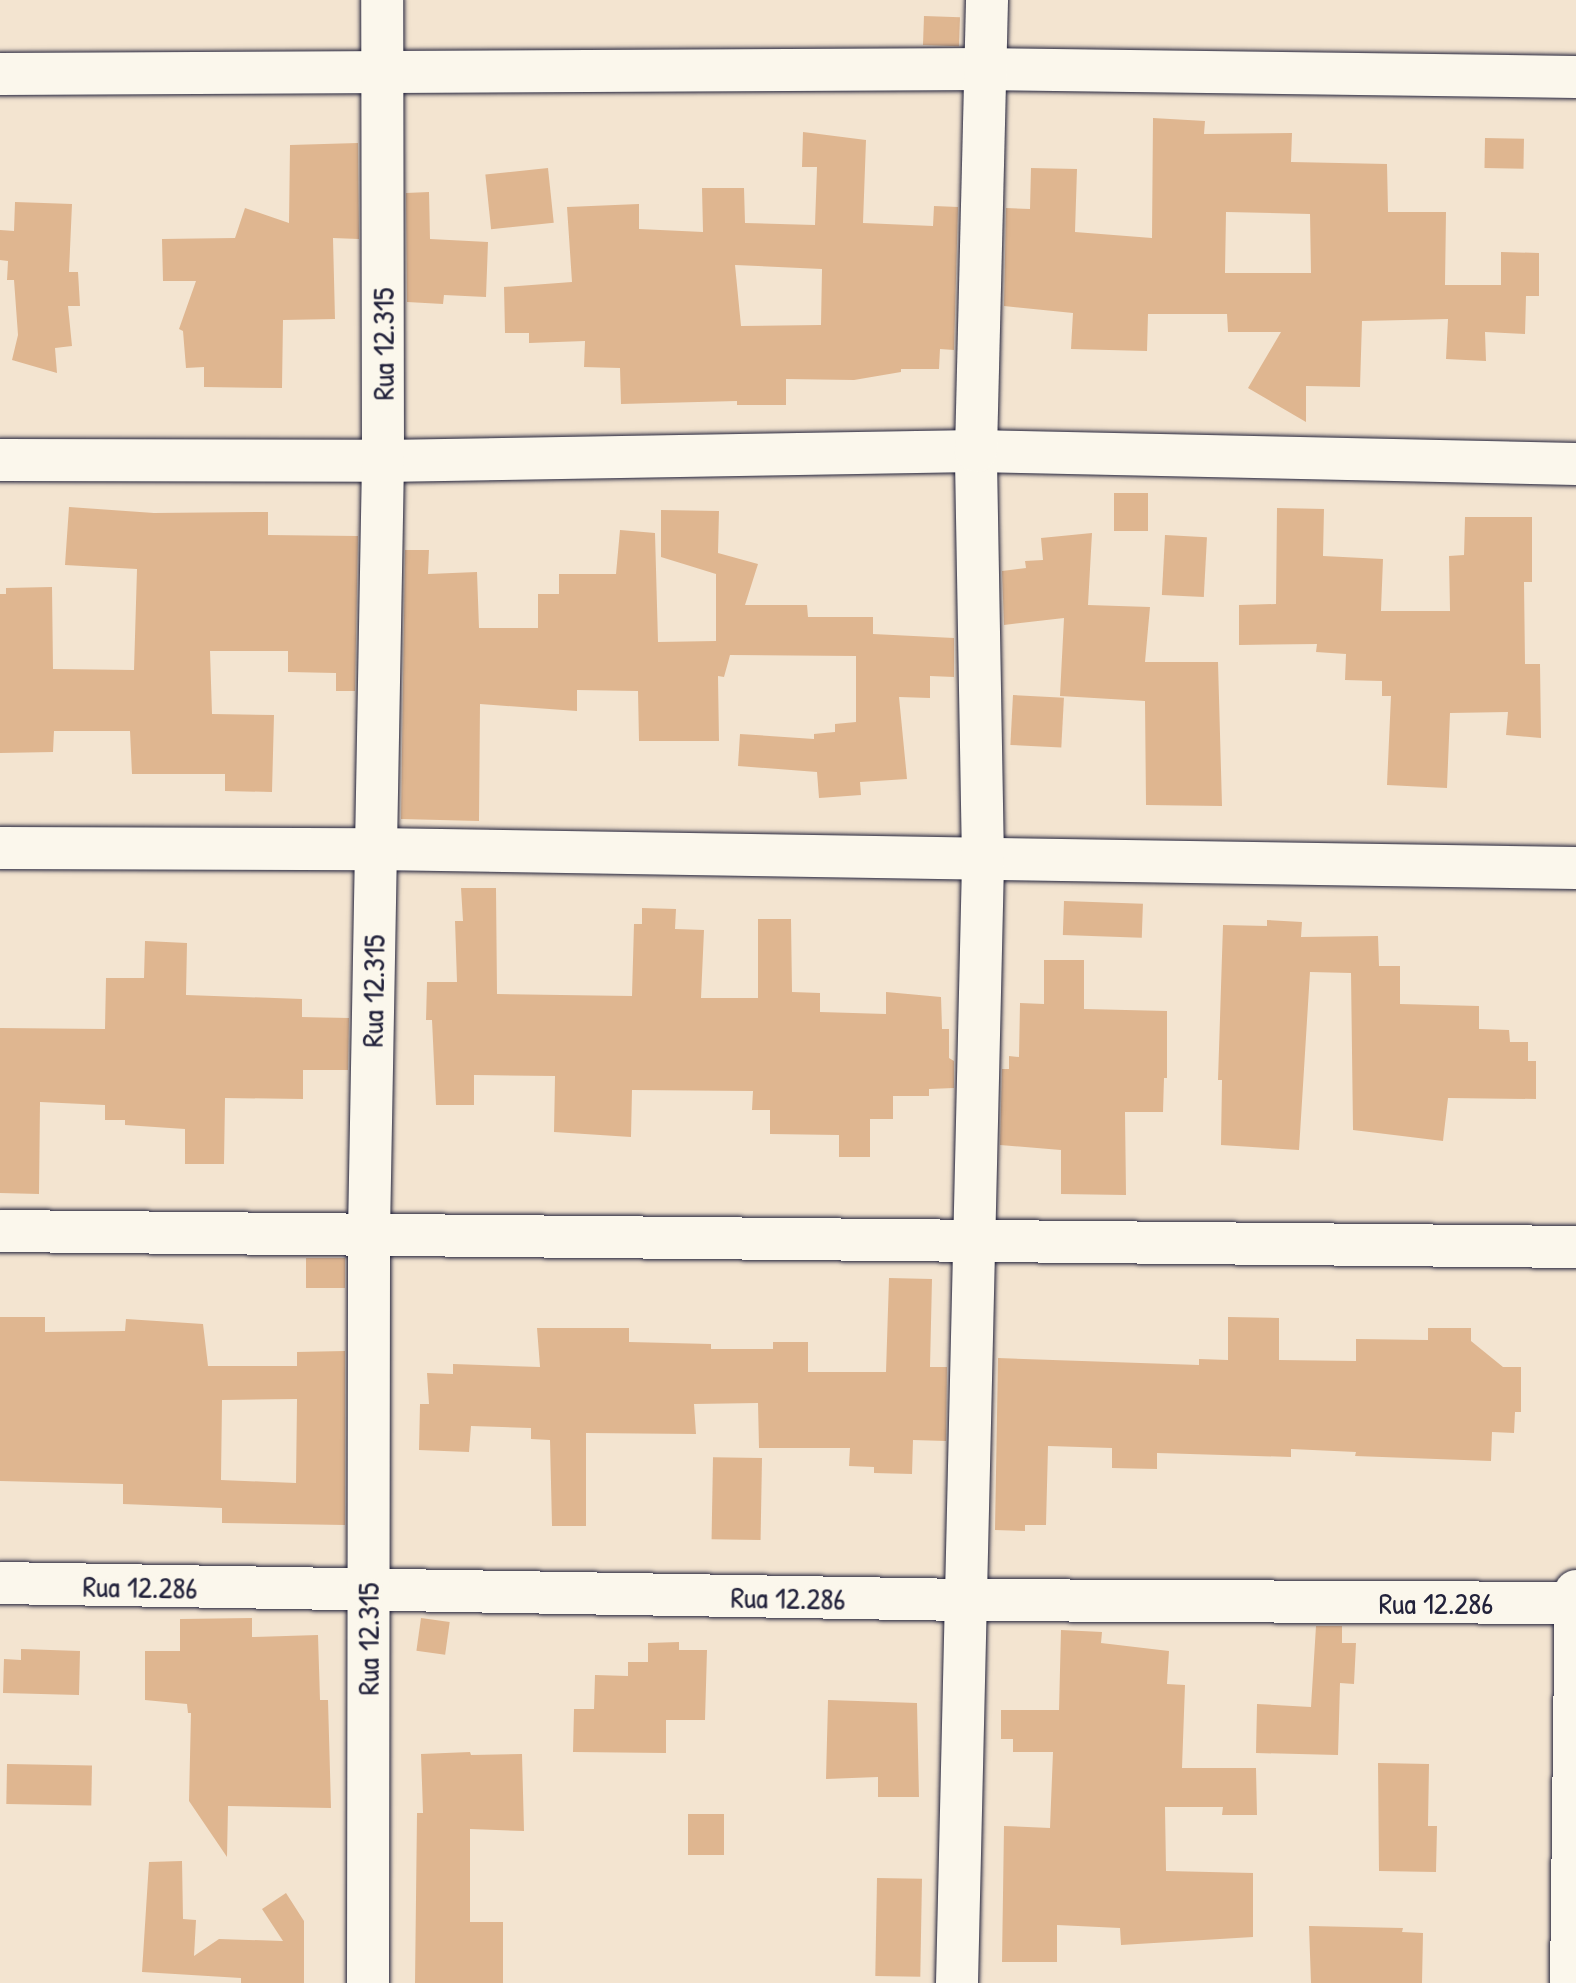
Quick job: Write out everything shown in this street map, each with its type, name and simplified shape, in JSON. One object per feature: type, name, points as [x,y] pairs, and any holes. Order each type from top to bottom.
[{"type":"street","name":"Rua 12.315","points":[[368,1983],[369,1233],[383,461],[382,0]]},
{"type":"street","points":[[957,1983],[983,861],[976,451],[988,69],[987,0]]},
{"type":"street","points":[[0,74],[384,75],[988,69],[1576,77]]},
{"type":"street","points":[[0,460],[383,461],[976,451],[1576,464]]},
{"type":"street","points":[[0,848],[375,849],[1576,868]]},
{"type":"street","points":[[0,1231],[1576,1247]]},
{"type":"street","name":"Rua 12.286","points":[[0,1583],[369,1592],[966,1600],[1576,1603]]},
{"type":"street","points":[[1571,1983],[1576,1591]]},
{"type":"building","points":[[924,16],[960,17],[959,46],[923,45]]},
{"type":"building","points":[[1153,118],[1205,121],[1204,134],[1292,133],[1291,162],[1387,164],[1388,212],[1446,212],[1445,285],[1501,285],[1501,252],[1539,253],[1539,296],[1526,296],[1525,334],[1485,332],[1486,361],[1446,359],[1448,319],[1362,321],[1360,387],[1306,386],[1306,422],[1248,388],[1281,332],[1228,332],[1227,314],[1148,314],[1147,351],[1071,349],[1073,313],[1004,306],[1006,208],[1030,209],[1031,168],[1077,169],[1075,232],[1152,238]],"holes":[[[1226,212],[1310,214],[1311,273],[1225,273]]]},
{"type":"building","points":[[803,132],[866,140],[863,223],[933,226],[934,206],[958,207],[954,350],[940,349],[939,369],[901,369],[901,372],[854,380],[786,379],[786,405],[737,405],[737,401],[621,404],[620,368],[584,367],[585,341],[529,343],[529,333],[505,333],[504,287],[572,282],[567,207],[639,204],[639,229],[703,232],[702,188],[744,188],[745,223],[815,225],[817,167],[802,167]],"holes":[[[735,265],[822,269],[821,325],[741,326]]]},
{"type":"building","points":[[1485,138],[1524,139],[1523,169],[1484,168]]},
{"type":"building","points":[[358,143],[359,239],[333,238],[335,319],[283,320],[282,388],[204,387],[204,367],[186,368],[183,331],[179,329],[196,281],[163,281],[162,239],[235,238],[245,208],[289,223],[290,145]]},
{"type":"building","points":[[548,168],[554,223],[491,229],[485,175]]},
{"type":"building","points":[[429,192],[430,239],[488,242],[486,297],[444,295],[443,304],[407,302],[406,193]]},
{"type":"building","points":[[15,202],[72,204],[69,272],[78,272],[80,306],[68,306],[72,346],[55,348],[57,373],[12,360],[18,335],[14,280],[7,280],[8,261],[0,260],[0,230],[14,231]]},
{"type":"building","points":[[1114,493],[1148,493],[1148,531],[1114,531]]},
{"type":"building","points":[[69,507],[154,513],[268,512],[268,535],[358,536],[355,691],[336,691],[336,673],[288,672],[288,651],[210,651],[212,714],[274,715],[272,792],[225,791],[225,774],[132,774],[130,731],[54,731],[53,752],[0,753],[0,594],[6,594],[6,588],[52,587],[53,669],[134,670],[137,569],[65,565]]},
{"type":"building","points":[[1277,508],[1324,509],[1323,556],[1383,559],[1381,611],[1450,611],[1449,556],[1464,555],[1465,517],[1532,517],[1532,582],[1524,582],[1525,664],[1540,664],[1541,738],[1506,735],[1508,712],[1450,713],[1447,788],[1387,785],[1391,696],[1382,696],[1382,681],[1345,680],[1346,654],[1316,652],[1317,644],[1239,645],[1239,605],[1276,604]]},
{"type":"building","points":[[661,510],[719,511],[718,553],[758,564],[745,605],[807,605],[808,617],[873,617],[873,634],[954,638],[954,677],[930,676],[930,698],[899,697],[907,779],[860,782],[861,795],[819,798],[817,772],[738,766],[740,734],[814,739],[814,734],[835,732],[835,724],[856,722],[856,656],[730,655],[724,677],[718,676],[719,741],[639,741],[638,691],[577,690],[577,711],[480,704],[479,821],[401,819],[405,550],[429,550],[428,574],[477,572],[479,628],[538,628],[538,594],[559,594],[559,574],[616,574],[620,530],[655,533],[658,642],[716,641],[716,574],[661,557]]},
{"type":"building","points":[[1092,533],[1088,605],[1150,607],[1145,662],[1218,662],[1222,806],[1146,805],[1145,701],[1060,696],[1064,618],[1004,625],[1002,571],[1026,568],[1025,561],[1043,560],[1041,538]]},
{"type":"building","points":[[1165,535],[1207,537],[1204,597],[1162,595]]},
{"type":"building","points":[[1013,695],[1064,698],[1061,748],[1010,745]]},
{"type":"building","points":[[461,888],[496,888],[497,994],[632,996],[634,924],[642,924],[642,908],[676,909],[675,929],[704,930],[701,998],[758,998],[758,919],[791,919],[792,992],[820,993],[820,1012],[886,1014],[886,992],[941,997],[942,1029],[949,1029],[949,1058],[954,1061],[954,1088],[929,1089],[929,1096],[893,1096],[893,1119],[870,1119],[870,1157],[839,1157],[839,1135],[770,1134],[770,1110],[752,1110],[753,1091],[632,1090],[631,1137],[554,1132],[555,1076],[474,1075],[474,1105],[436,1105],[432,1020],[426,1020],[427,982],[457,982],[455,921],[463,921]]},
{"type":"building","points":[[1064,901],[1143,904],[1142,938],[1063,935]]},
{"type":"building","points":[[1267,920],[1302,922],[1301,937],[1378,936],[1379,966],[1400,966],[1400,1004],[1479,1006],[1479,1029],[1509,1030],[1510,1042],[1528,1042],[1528,1061],[1536,1061],[1536,1099],[1448,1098],[1443,1141],[1353,1130],[1351,973],[1310,972],[1299,1150],[1221,1145],[1222,1080],[1218,1080],[1223,925],[1267,926]]},
{"type":"building","points":[[145,941],[187,943],[186,995],[302,999],[302,1017],[349,1018],[348,1070],[303,1070],[303,1099],[225,1098],[224,1164],[185,1164],[185,1129],[125,1125],[125,1120],[105,1120],[105,1105],[40,1102],[39,1194],[0,1193],[0,1028],[105,1029],[106,978],[144,978]]},
{"type":"building","points":[[1044,960],[1084,960],[1084,1009],[1167,1011],[1167,1078],[1164,1078],[1163,1112],[1125,1112],[1126,1195],[1061,1194],[1061,1150],[1000,1145],[1002,1069],[1009,1069],[1009,1056],[1019,1057],[1020,1003],[1044,1004]]},
{"type":"building","points":[[306,1258],[345,1258],[345,1288],[306,1288]]},
{"type":"building","points":[[889,1278],[932,1279],[930,1367],[947,1367],[946,1441],[913,1440],[912,1474],[874,1473],[874,1467],[849,1466],[850,1448],[759,1448],[758,1403],[694,1404],[696,1434],[586,1433],[586,1526],[552,1526],[550,1440],[531,1439],[531,1428],[471,1426],[469,1452],[419,1450],[420,1404],[429,1404],[427,1373],[453,1374],[453,1364],[540,1367],[537,1328],[629,1328],[629,1342],[711,1344],[711,1349],[773,1349],[773,1342],[808,1342],[808,1372],[886,1372]]},
{"type":"building","points":[[0,1317],[45,1317],[45,1332],[125,1331],[126,1319],[203,1324],[208,1366],[297,1366],[297,1352],[345,1351],[345,1525],[222,1523],[222,1508],[123,1504],[123,1484],[0,1481]],"holes":[[[297,1399],[296,1483],[221,1480],[222,1400]]]},
{"type":"building","points":[[1228,1317],[1279,1318],[1279,1360],[1356,1361],[1356,1339],[1428,1340],[1428,1328],[1471,1328],[1471,1341],[1503,1367],[1521,1367],[1521,1412],[1515,1412],[1514,1433],[1492,1432],[1491,1461],[1355,1456],[1356,1452],[1291,1449],[1291,1457],[1157,1453],[1157,1469],[1112,1468],[1112,1448],[1048,1446],[1046,1525],[1025,1525],[1025,1531],[995,1530],[998,1358],[1199,1365],[1199,1359],[1228,1360]]},
{"type":"building","points":[[713,1457],[762,1458],[761,1540],[712,1539]]},
{"type":"building","points":[[252,1618],[252,1637],[318,1635],[320,1700],[328,1700],[331,1808],[228,1806],[227,1857],[189,1801],[191,1713],[188,1713],[187,1704],[145,1700],[145,1651],[180,1651],[180,1619]]},
{"type":"building","points":[[421,1618],[450,1622],[445,1655],[416,1651]]},
{"type":"building","points":[[1316,1626],[1342,1626],[1342,1643],[1356,1643],[1354,1684],[1340,1683],[1338,1755],[1256,1753],[1257,1704],[1311,1707]]},
{"type":"building","points":[[1061,1630],[1102,1632],[1101,1643],[1169,1651],[1167,1684],[1185,1685],[1182,1768],[1256,1768],[1257,1815],[1222,1815],[1223,1807],[1165,1807],[1166,1871],[1253,1873],[1253,1937],[1121,1945],[1120,1928],[1057,1925],[1057,1962],[1002,1962],[1004,1826],[1050,1828],[1053,1752],[1013,1752],[1013,1739],[1001,1739],[1001,1710],[1059,1710]]},
{"type":"building","points":[[679,1642],[679,1650],[707,1650],[705,1720],[666,1720],[666,1753],[573,1752],[574,1709],[594,1709],[595,1675],[628,1676],[628,1662],[648,1662],[648,1643]]},
{"type":"building","points":[[21,1649],[80,1651],[79,1695],[3,1693],[4,1659],[21,1660]]},
{"type":"building","points":[[828,1700],[917,1703],[919,1797],[878,1797],[878,1777],[826,1779]]},
{"type":"building","points":[[470,1752],[471,1755],[522,1754],[524,1831],[470,1829],[470,1922],[503,1922],[503,1983],[415,1983],[417,1813],[423,1813],[421,1754]]},
{"type":"building","points":[[1378,1763],[1429,1764],[1428,1826],[1437,1826],[1436,1872],[1379,1871]]},
{"type":"building","points":[[7,1764],[92,1765],[91,1805],[6,1804]]},
{"type":"building","points":[[688,1814],[724,1814],[724,1855],[688,1855]]},
{"type":"building","points":[[182,1861],[183,1919],[196,1920],[194,1956],[219,1939],[283,1941],[262,1909],[286,1893],[304,1921],[304,1983],[241,1983],[241,1978],[142,1972],[149,1862]]},
{"type":"building","points":[[877,1878],[922,1879],[920,1977],[875,1976]]},
{"type":"building","points":[[1309,1926],[1403,1928],[1402,1932],[1423,1933],[1422,1983],[1311,1983]]}]
